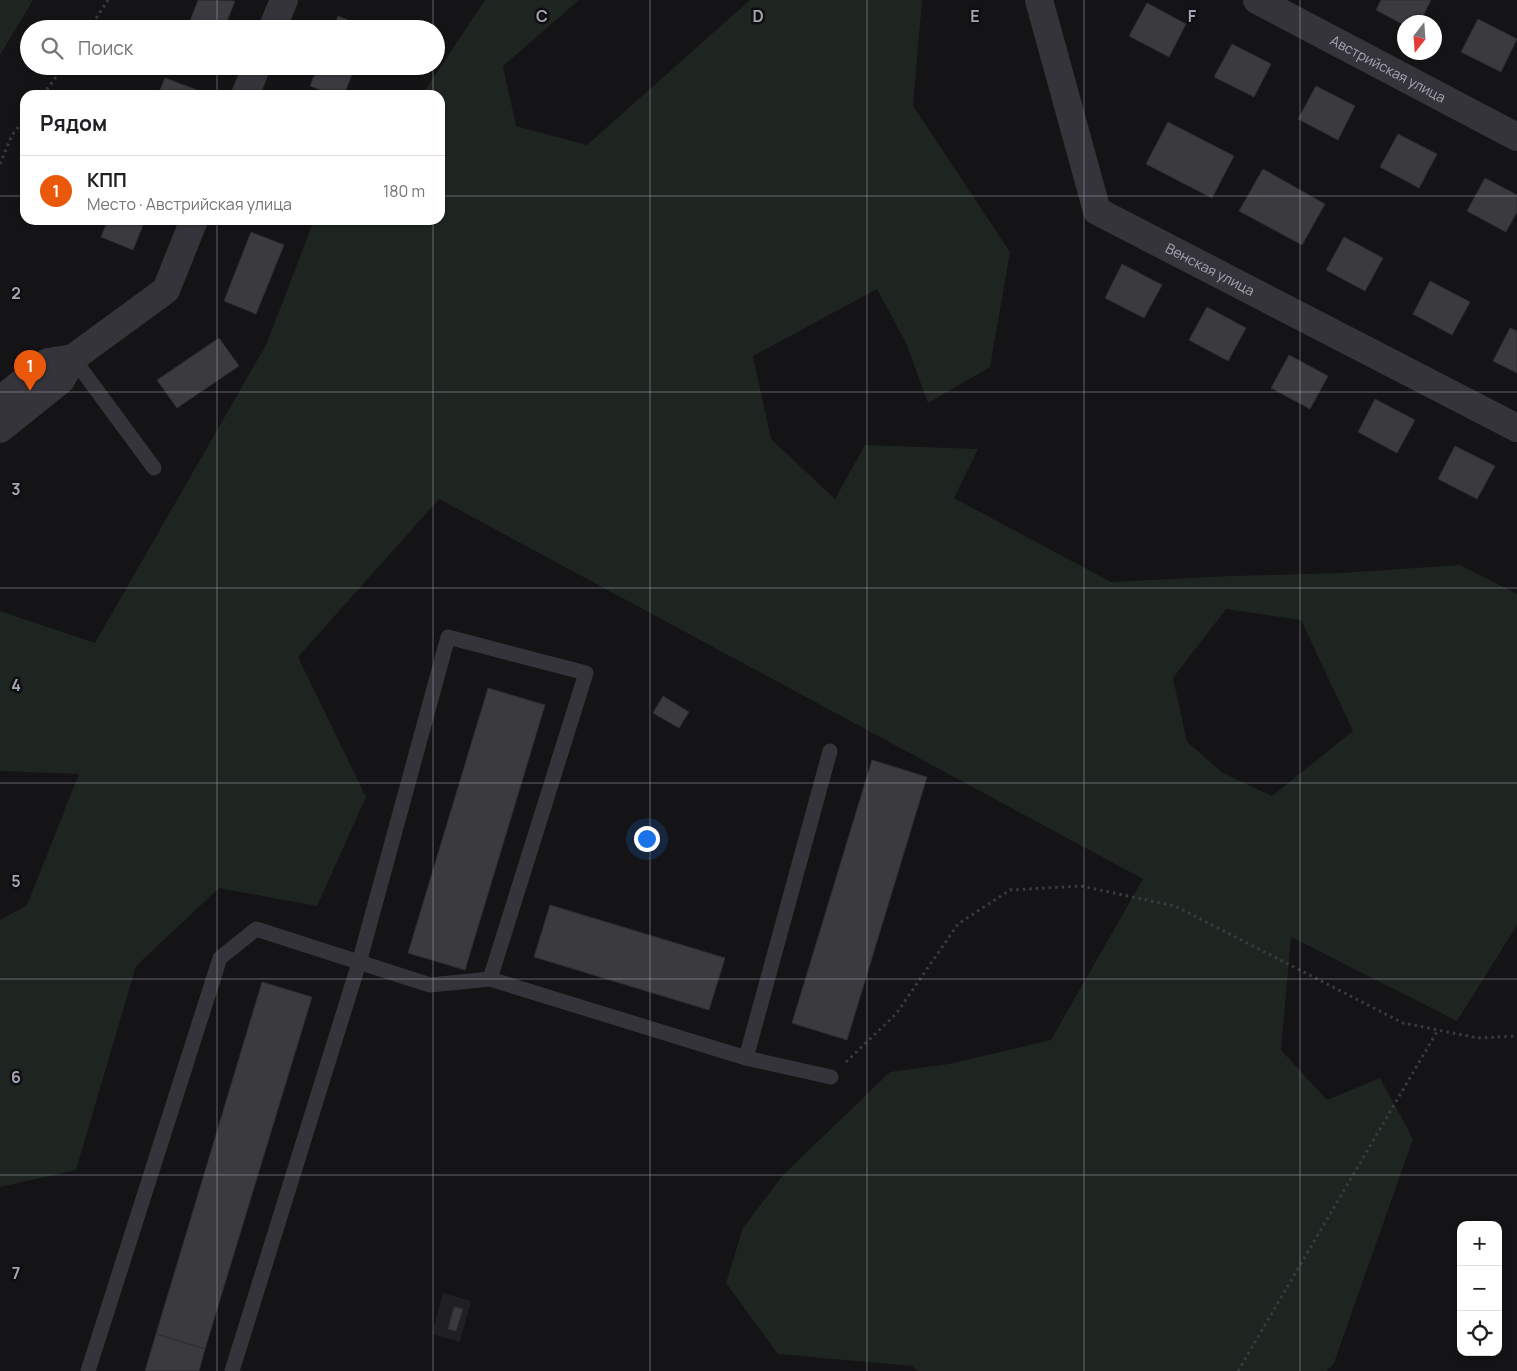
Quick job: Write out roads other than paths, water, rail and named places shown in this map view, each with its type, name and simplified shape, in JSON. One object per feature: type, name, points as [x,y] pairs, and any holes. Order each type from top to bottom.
[{"type":"street","points":[[276,20],[284,0]]},
{"type":"street","name":"Венская улица","points":[[1039,0],[1097,211],[1517,428]]},
{"type":"street","name":"Австрийская улица","points":[[1258,0],[1517,137]]},
{"type":"street","points":[[247,90],[253,75]]},
{"type":"street","points":[[0,400],[48,362],[73,358],[166,290],[192,225]]},
{"type":"street","points":[[0,429],[62,380],[73,358]]},
{"type":"lane","points":[[73,358],[154,468]]},
{"type":"lane","points":[[232,1371],[359,963],[448,637],[586,673],[490,979]]},
{"type":"lane","points":[[746,1058],[830,750]]},
{"type":"lane","points":[[88,1371],[220,958],[256,930],[430,985],[490,979],[746,1058],[831,1077]]},
{"type":"place","name":"КПП","points":[[30,391]]}]
